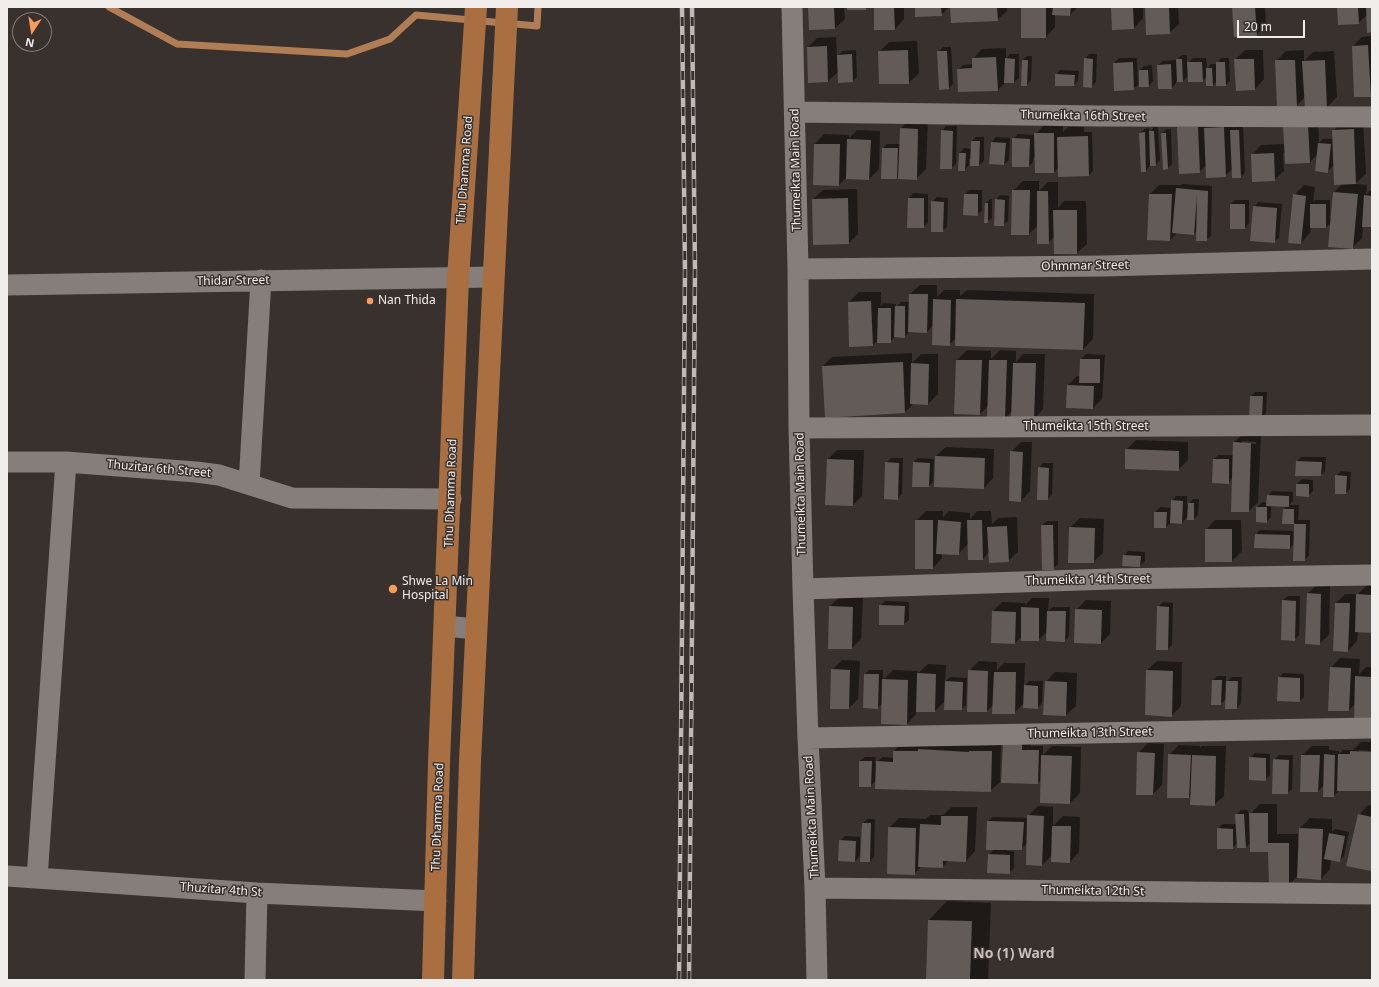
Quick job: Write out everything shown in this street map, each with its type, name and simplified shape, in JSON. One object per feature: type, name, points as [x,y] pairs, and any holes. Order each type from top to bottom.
[{"type":"main road","name":"Thu Dhamma Road","points":[[433,980],[438,795],[451,499],[458,278],[476,7]]},
{"type":"main road","points":[[464,980],[470,761],[507,7]]},
{"type":"street","name":"Thumeikta Main Road","points":[[792,7],[803,589],[815,888],[817,980]]},
{"type":"street","name":"Thumeikta 16th Street","points":[[795,112],[1100,116],[1372,117]]},
{"type":"street","name":"Ohmmar Street","points":[[798,269],[1104,266],[1372,259]]},
{"type":"street","name":"Thidar Street","points":[[7,285],[493,277]]},
{"type":"street","points":[[249,484],[261,280]]},
{"type":"street","name":"Thumeikta 15th Street","points":[[799,428],[1372,425]]},
{"type":"street","name":"Thuzitar 6th Street","points":[[7,462],[66,462],[196,472],[219,475],[292,498],[451,499]]},
{"type":"street","points":[[38,878],[66,462]]},
{"type":"street","name":"Thumeikta 14th Street","points":[[803,589],[1120,579],[1372,575]]},
{"type":"street","points":[[445,626],[476,629]]},
{"type":"street","name":"Thumeikta 13th Street","points":[[808,738],[1372,728]]},
{"type":"street","name":"Thuzitar 4th St","points":[[7,876],[257,893],[436,901]]},
{"type":"street","name":"Thumeikta 12th St","points":[[815,888],[1372,894]]},
{"type":"street","points":[[255,980],[257,893]]},
{"type":"building","points":[[808,7],[834,7],[835,29],[809,30]]},
{"type":"building","points":[[847,7],[866,7],[866,10],[847,10]]},
{"type":"building","points":[[874,7],[894,7],[895,30],[874,30]]},
{"type":"building","points":[[915,7],[941,7],[942,16],[915,17]]},
{"type":"building","points":[[950,7],[997,7],[998,21],[951,23]]},
{"type":"building","points":[[1021,7],[1046,7],[1046,38],[1021,38]]},
{"type":"building","points":[[1053,7],[1071,7],[1070,16],[1052,15]]},
{"type":"building","points":[[1111,7],[1133,7],[1134,29],[1112,30]]},
{"type":"building","points":[[1145,7],[1169,7],[1170,34],[1146,35]]},
{"type":"building","points":[[1232,7],[1255,7],[1257,36],[1234,37]]},
{"type":"building","points":[[1337,7],[1358,7],[1359,24],[1338,25]]},
{"type":"building","points":[[1366,7],[1372,7],[1372,32],[1367,33]]},
{"type":"building","points":[[1368,45],[1371,97],[1354,97],[1352,46]]},
{"type":"building","points":[[827,46],[828,82],[808,83],[807,47]]},
{"type":"building","points":[[908,50],[909,84],[879,84],[878,51]]},
{"type":"building","points":[[937,51],[947,51],[949,89],[939,90]]},
{"type":"building","points":[[852,54],[853,82],[838,83],[837,55]]},
{"type":"building","points":[[996,57],[998,91],[958,92],[957,69],[972,68],[972,58]]},
{"type":"building","points":[[1005,58],[1015,59],[1014,83],[1004,83]]},
{"type":"building","points":[[1084,58],[1093,59],[1092,88],[1083,87]]},
{"type":"building","points":[[1176,59],[1182,59],[1183,82],[1177,82]]},
{"type":"building","points":[[1234,59],[1254,59],[1255,90],[1236,91]]},
{"type":"building","points":[[1022,60],[1028,60],[1027,86],[1021,86]]},
{"type":"building","points":[[1275,60],[1295,60],[1297,107],[1277,108]]},
{"type":"building","points":[[1325,60],[1327,108],[1305,109],[1302,61]]},
{"type":"building","points":[[1133,62],[1134,90],[1114,91],[1113,63]]},
{"type":"building","points":[[1187,62],[1202,62],[1203,82],[1188,82]]},
{"type":"building","points":[[1216,62],[1225,62],[1226,86],[1216,86]]},
{"type":"building","points":[[1171,64],[1172,89],[1158,89],[1157,65]]},
{"type":"building","points":[[1206,68],[1212,68],[1213,86],[1206,86]]},
{"type":"building","points":[[1139,70],[1148,70],[1149,87],[1139,87]]},
{"type":"building","points":[[1055,74],[1075,75],[1074,86],[1055,86]]},
{"type":"building","points":[[1308,124],[1310,163],[1285,164],[1283,125]]},
{"type":"building","points":[[1177,127],[1198,127],[1200,173],[1179,174]]},
{"type":"building","points":[[1224,127],[1226,177],[1206,178],[1204,128]]},
{"type":"building","points":[[900,128],[918,129],[917,180],[898,179]]},
{"type":"building","points":[[1354,129],[1356,184],[1334,185],[1332,130]]},
{"type":"building","points":[[941,130],[953,131],[952,169],[940,169]]},
{"type":"building","points":[[1230,130],[1239,130],[1241,178],[1232,178]]},
{"type":"building","points":[[1149,131],[1154,131],[1156,166],[1150,166]]},
{"type":"building","points":[[1145,132],[1146,172],[1141,172],[1139,133]]},
{"type":"building","points":[[1034,133],[1054,133],[1054,173],[1035,173]]},
{"type":"building","points":[[1161,133],[1166,133],[1168,169],[1163,170]]},
{"type":"building","points":[[1088,136],[1089,176],[1058,177],[1057,137]]},
{"type":"building","points":[[1012,138],[1030,139],[1029,167],[1012,167]]},
{"type":"building","points":[[847,139],[871,140],[869,180],[846,179]]},
{"type":"building","points":[[971,141],[980,141],[979,166],[970,166]]},
{"type":"building","points":[[991,142],[1006,143],[1004,165],[989,164]]},
{"type":"building","points":[[1318,143],[1331,144],[1328,173],[1315,171]]},
{"type":"building","points":[[814,144],[840,144],[839,186],[813,185]]},
{"type":"building","points":[[882,148],[898,148],[897,179],[881,179]]},
{"type":"building","points":[[959,153],[966,153],[965,171],[958,171]]},
{"type":"building","points":[[1274,153],[1275,181],[1252,182],[1251,154]]},
{"type":"building","points":[[1176,188],[1208,191],[1207,241],[1196,241],[1197,195],[1194,235],[1172,233]]},
{"type":"building","points":[[1012,190],[1030,190],[1029,235],[1011,235]]},
{"type":"building","points":[[1037,191],[1048,191],[1049,244],[1037,244]]},
{"type":"building","points":[[1333,192],[1358,194],[1353,249],[1328,247]]},
{"type":"building","points":[[964,194],[978,194],[978,216],[963,215]]},
{"type":"building","points":[[1149,194],[1172,194],[1170,241],[1147,240]]},
{"type":"building","points":[[1293,194],[1306,196],[1301,244],[1288,243]]},
{"type":"building","points":[[1364,195],[1372,196],[1372,227],[1362,227]]},
{"type":"building","points":[[848,198],[849,244],[813,245],[812,199]]},
{"type":"building","points":[[908,198],[924,198],[924,228],[907,228]]},
{"type":"building","points":[[995,199],[1005,200],[1004,226],[994,226]]},
{"type":"building","points":[[931,201],[944,202],[943,232],[931,232]]},
{"type":"building","points":[[985,203],[988,203],[988,223],[984,223]]},
{"type":"building","points":[[1230,204],[1245,204],[1245,229],[1230,229]]},
{"type":"building","points":[[1310,204],[1326,204],[1326,228],[1310,228]]},
{"type":"building","points":[[1253,206],[1277,208],[1275,243],[1250,241]]},
{"type":"building","points":[[1053,210],[1077,210],[1077,254],[1054,254]]},
{"type":"building","points":[[909,294],[928,294],[927,333],[908,332]]},
{"type":"building","points":[[933,299],[951,300],[950,346],[932,345]]},
{"type":"building","points":[[956,299],[1085,303],[1083,350],[955,346]]},
{"type":"building","points":[[871,301],[873,346],[849,347],[848,302]]},
{"type":"building","points":[[895,306],[905,306],[905,338],[894,337]]},
{"type":"building","points":[[878,308],[891,308],[891,343],[877,343]]},
{"type":"building","points":[[1080,359],[1100,359],[1100,383],[1079,383]]},
{"type":"building","points":[[956,360],[982,360],[980,415],[954,414]]},
{"type":"building","points":[[989,360],[1007,360],[1005,419],[987,419]]},
{"type":"building","points":[[903,362],[905,413],[825,418],[822,366]]},
{"type":"building","points":[[911,363],[929,364],[928,405],[910,404]]},
{"type":"building","points":[[1013,363],[1036,363],[1034,420],[1011,419]]},
{"type":"building","points":[[1067,385],[1094,386],[1093,409],[1066,408]]},
{"type":"building","points":[[1250,396],[1263,396],[1262,418],[1249,418]]},
{"type":"building","points":[[1233,442],[1251,443],[1249,512],[1231,512]]},
{"type":"building","points":[[1125,449],[1179,451],[1179,471],[1125,469]]},
{"type":"building","points":[[1010,451],[1023,452],[1021,502],[1009,501]]},
{"type":"building","points":[[935,456],[985,458],[984,489],[934,487]]},
{"type":"building","points":[[827,459],[854,460],[853,506],[825,505]]},
{"type":"building","points":[[1213,459],[1229,459],[1229,484],[1212,483]]},
{"type":"building","points":[[1296,461],[1322,462],[1321,476],[1295,476]]},
{"type":"building","points":[[885,462],[899,463],[898,500],[884,499]]},
{"type":"building","points":[[913,462],[930,463],[929,487],[912,487]]},
{"type":"building","points":[[1038,467],[1049,468],[1048,500],[1037,500]]},
{"type":"building","points":[[1335,475],[1347,476],[1346,494],[1335,494]]},
{"type":"building","points":[[1296,484],[1309,484],[1309,497],[1296,496]]},
{"type":"building","points":[[1267,495],[1289,496],[1289,507],[1266,506]]},
{"type":"building","points":[[1171,500],[1183,501],[1182,524],[1170,523]]},
{"type":"building","points":[[1188,503],[1194,503],[1194,520],[1187,520]]},
{"type":"building","points":[[1256,507],[1267,507],[1267,523],[1256,522]]},
{"type":"building","points":[[1283,509],[1294,509],[1294,524],[1282,524]]},
{"type":"building","points":[[1154,512],[1167,512],[1166,528],[1154,528]]},
{"type":"building","points":[[915,520],[933,520],[933,569],[915,569]]},
{"type":"building","points":[[938,520],[961,522],[959,555],[936,554]]},
{"type":"building","points":[[967,520],[982,520],[983,560],[968,560]]},
{"type":"building","points":[[1294,524],[1306,524],[1305,561],[1293,561]]},
{"type":"building","points":[[1041,525],[1053,525],[1054,570],[1042,570]]},
{"type":"building","points":[[1007,526],[1009,562],[989,563],[987,527]]},
{"type":"building","points":[[1069,527],[1095,528],[1094,563],[1068,563]]},
{"type":"building","points":[[1205,529],[1232,529],[1232,562],[1205,562]]},
{"type":"building","points":[[1255,534],[1290,535],[1290,549],[1254,548]]},
{"type":"building","points":[[1123,555],[1141,556],[1140,567],[1122,566]]},
{"type":"building","points":[[1307,593],[1321,594],[1320,645],[1305,644]]},
{"type":"building","points":[[1356,594],[1372,595],[1372,633],[1355,632]]},
{"type":"building","points":[[1282,600],[1296,601],[1295,641],[1281,640]]},
{"type":"building","points":[[1335,603],[1350,603],[1348,652],[1333,651]]},
{"type":"building","points":[[879,605],[905,606],[904,625],[879,625]]},
{"type":"building","points":[[829,606],[853,607],[852,649],[828,649]]},
{"type":"building","points":[[1157,606],[1169,607],[1168,650],[1156,650]]},
{"type":"building","points":[[1021,607],[1039,608],[1039,641],[1021,641]]},
{"type":"building","points":[[1075,609],[1102,610],[1101,644],[1074,643]]},
{"type":"building","points":[[992,611],[1016,612],[1015,644],[991,643]]},
{"type":"building","points":[[1047,611],[1066,611],[1065,642],[1046,641]]},
{"type":"building","points":[[1330,667],[1351,668],[1349,711],[1328,711]]},
{"type":"building","points":[[831,669],[850,670],[849,709],[830,709]]},
{"type":"building","points":[[968,670],[988,671],[987,712],[967,712]]},
{"type":"building","points":[[1146,670],[1173,671],[1172,717],[1145,715]]},
{"type":"building","points":[[994,672],[1016,672],[1015,714],[992,714]]},
{"type":"building","points":[[917,673],[936,674],[935,712],[916,712]]},
{"type":"building","points":[[864,674],[879,674],[878,709],[863,708]]},
{"type":"building","points":[[1355,676],[1372,677],[1372,722],[1354,721]]},
{"type":"building","points":[[1278,677],[1300,678],[1300,702],[1277,701]]},
{"type":"building","points":[[882,679],[908,680],[907,725],[881,724]]},
{"type":"building","points":[[1212,680],[1222,680],[1221,705],[1211,705]]},
{"type":"building","points":[[945,681],[963,682],[962,710],[944,710]]},
{"type":"building","points":[[1045,681],[1067,682],[1066,716],[1043,715]]},
{"type":"building","points":[[1226,681],[1238,681],[1237,709],[1225,709]]},
{"type":"building","points":[[1024,685],[1038,686],[1038,709],[1023,708]]},
{"type":"building","points":[[1003,744],[1022,744],[1022,750],[1039,750],[1038,784],[1001,783]]},
{"type":"building","points":[[918,749],[969,752],[992,751],[991,792],[875,789],[876,761],[893,762],[893,751],[918,751]]},
{"type":"building","points":[[1350,751],[1372,752],[1372,791],[1337,791],[1338,754],[1350,754]]},
{"type":"building","points":[[1137,752],[1155,753],[1153,795],[1136,795]]},
{"type":"building","points":[[1168,754],[1191,755],[1189,798],[1167,798]]},
{"type":"building","points":[[1324,754],[1335,755],[1334,797],[1323,797]]},
{"type":"building","points":[[1041,755],[1072,756],[1070,804],[1040,803]]},
{"type":"building","points":[[1192,755],[1216,756],[1215,806],[1190,805]]},
{"type":"building","points":[[1301,755],[1320,755],[1318,792],[1300,792]]},
{"type":"building","points":[[1249,757],[1266,758],[1266,781],[1249,780]]},
{"type":"building","points":[[1273,759],[1289,760],[1288,794],[1272,794]]},
{"type":"building","points":[[859,761],[872,761],[871,787],[859,787]]},
{"type":"building","points":[[1249,813],[1268,813],[1268,843],[1289,843],[1289,886],[1269,886],[1268,852],[1250,852]]},
{"type":"building","points":[[1235,814],[1244,814],[1246,848],[1237,848]]},
{"type":"building","points":[[1358,814],[1372,817],[1371,871],[1346,866]]},
{"type":"building","points":[[1027,815],[1044,816],[1042,866],[1026,865]]},
{"type":"building","points":[[941,816],[968,816],[966,862],[943,861],[943,868],[918,867],[920,824],[941,825]]},
{"type":"building","points":[[987,821],[1024,822],[1022,850],[986,850]]},
{"type":"building","points":[[862,823],[871,823],[870,862],[860,862]]},
{"type":"building","points":[[1052,826],[1071,826],[1070,863],[1051,862]]},
{"type":"building","points":[[888,827],[916,828],[915,875],[887,874]]},
{"type":"building","points":[[1217,828],[1233,829],[1233,849],[1217,849]]},
{"type":"building","points":[[1299,828],[1323,829],[1321,880],[1297,878]]},
{"type":"building","points":[[1329,833],[1345,836],[1340,862],[1324,859]]},
{"type":"building","points":[[839,840],[856,841],[855,862],[838,861]]},
{"type":"building","points":[[988,854],[1010,855],[1010,874],[987,873]]},
{"type":"building","points":[[928,920],[972,921],[970,980],[926,980]]},
{"type":"waterway","points":[[109,7],[177,44],[347,54],[390,39],[416,15],[537,26],[538,7]]},
{"type":"railway","points":[[679,980],[685,272],[682,7]]},
{"type":"railway","points":[[689,980],[695,271],[692,7]]},
{"type":"place","name":"Nan Thida","points":[[370,301]]},
{"type":"place","name":"Shwe La Min Hospital","points":[[393,589]]},
{"type":"district","name":"No (1) Ward","points":[[1014,954]]}]
